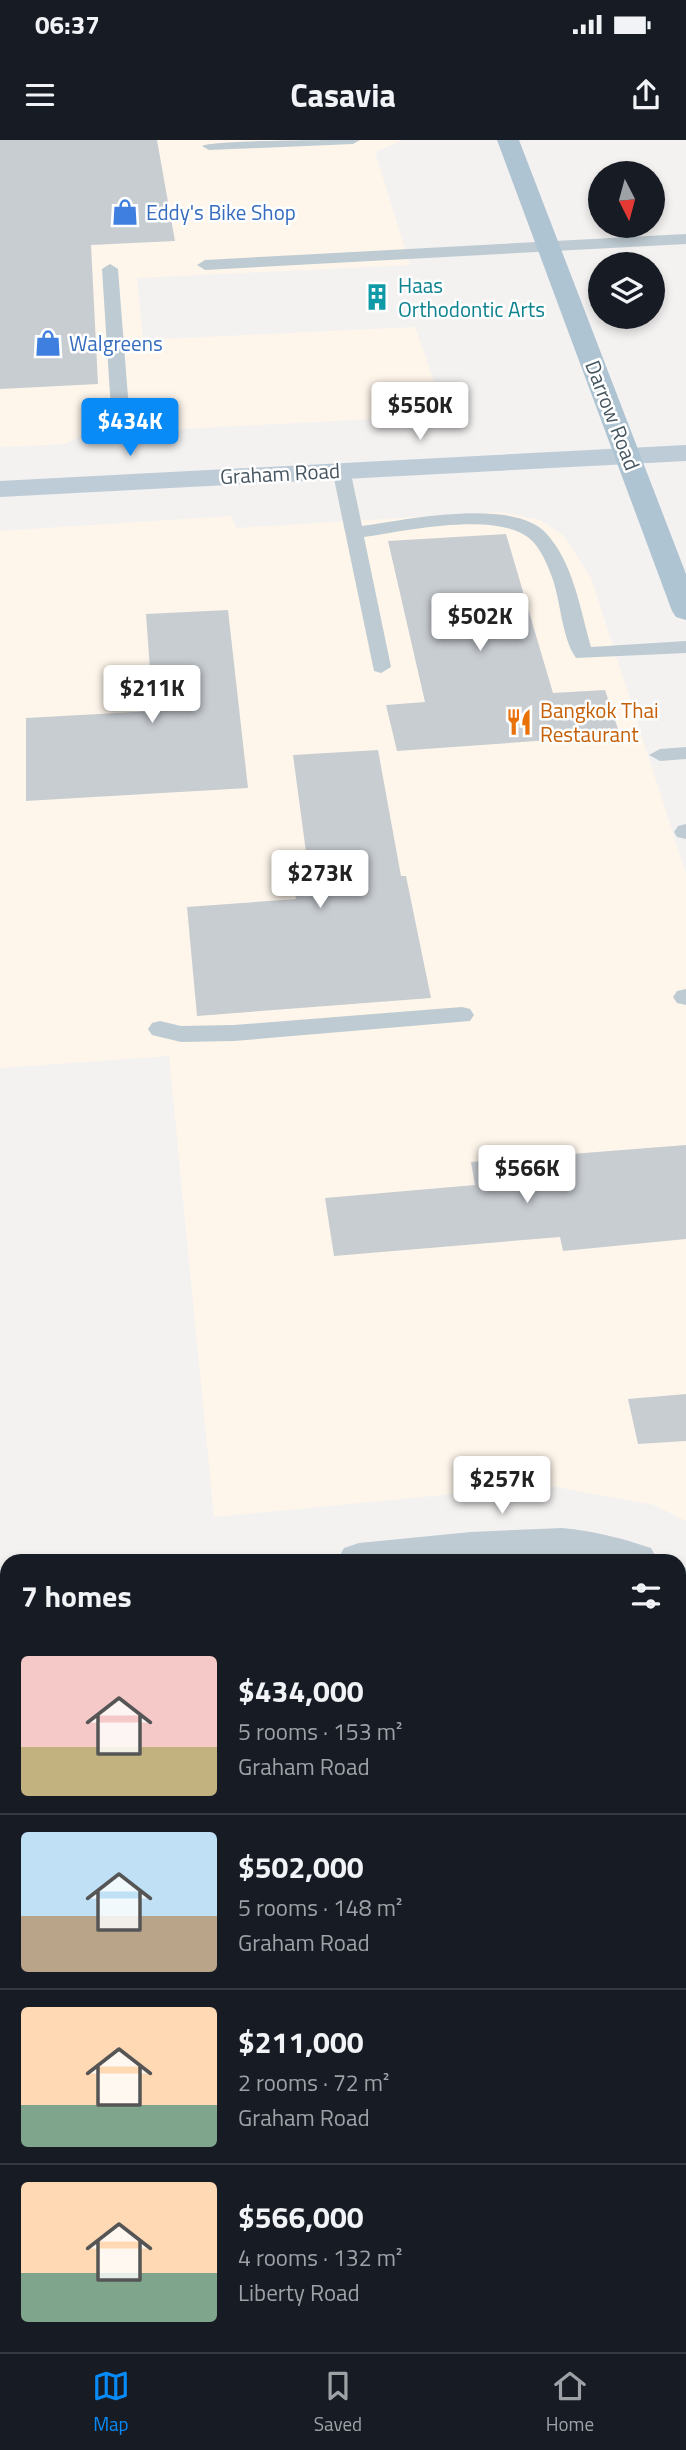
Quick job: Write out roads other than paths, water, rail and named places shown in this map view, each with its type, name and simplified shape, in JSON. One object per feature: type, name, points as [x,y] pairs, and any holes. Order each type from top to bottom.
[{"type":"main road","name":"Darrow Road","points":[[508,140],[686,611]]},
{"type":"main road","name":"Graham Road","points":[[0,489],[341,469],[686,453]]},
{"type":"street","points":[[430,1554],[562,1546],[600,1549],[615,1554]]},
{"type":"lane","points":[[209,146],[353,140]]},
{"type":"lane","points":[[205,265],[550,249],[686,239]]},
{"type":"lane","points":[[110,270],[120,410]]},
{"type":"lane","points":[[341,469],[381,667]]},
{"type":"lane","points":[[354,533],[471,521],[504,521],[525,526],[537,534],[551,554],[583,654],[686,647]]},
{"type":"lane","points":[[660,755],[686,753]]},
{"type":"lane","points":[[160,1029],[181,1034],[234,1033],[461,1015]]},
{"type":"place","name":"Eddy's Bike Shop","points":[[125,212]]},
{"type":"place","name":"Haas Orthodontic Arts","points":[[377,297]]},
{"type":"place","name":"Walgreens","points":[[48,343]]},
{"type":"place","name":"Bangkok Thai Restaurant","points":[[519,722]]}]
